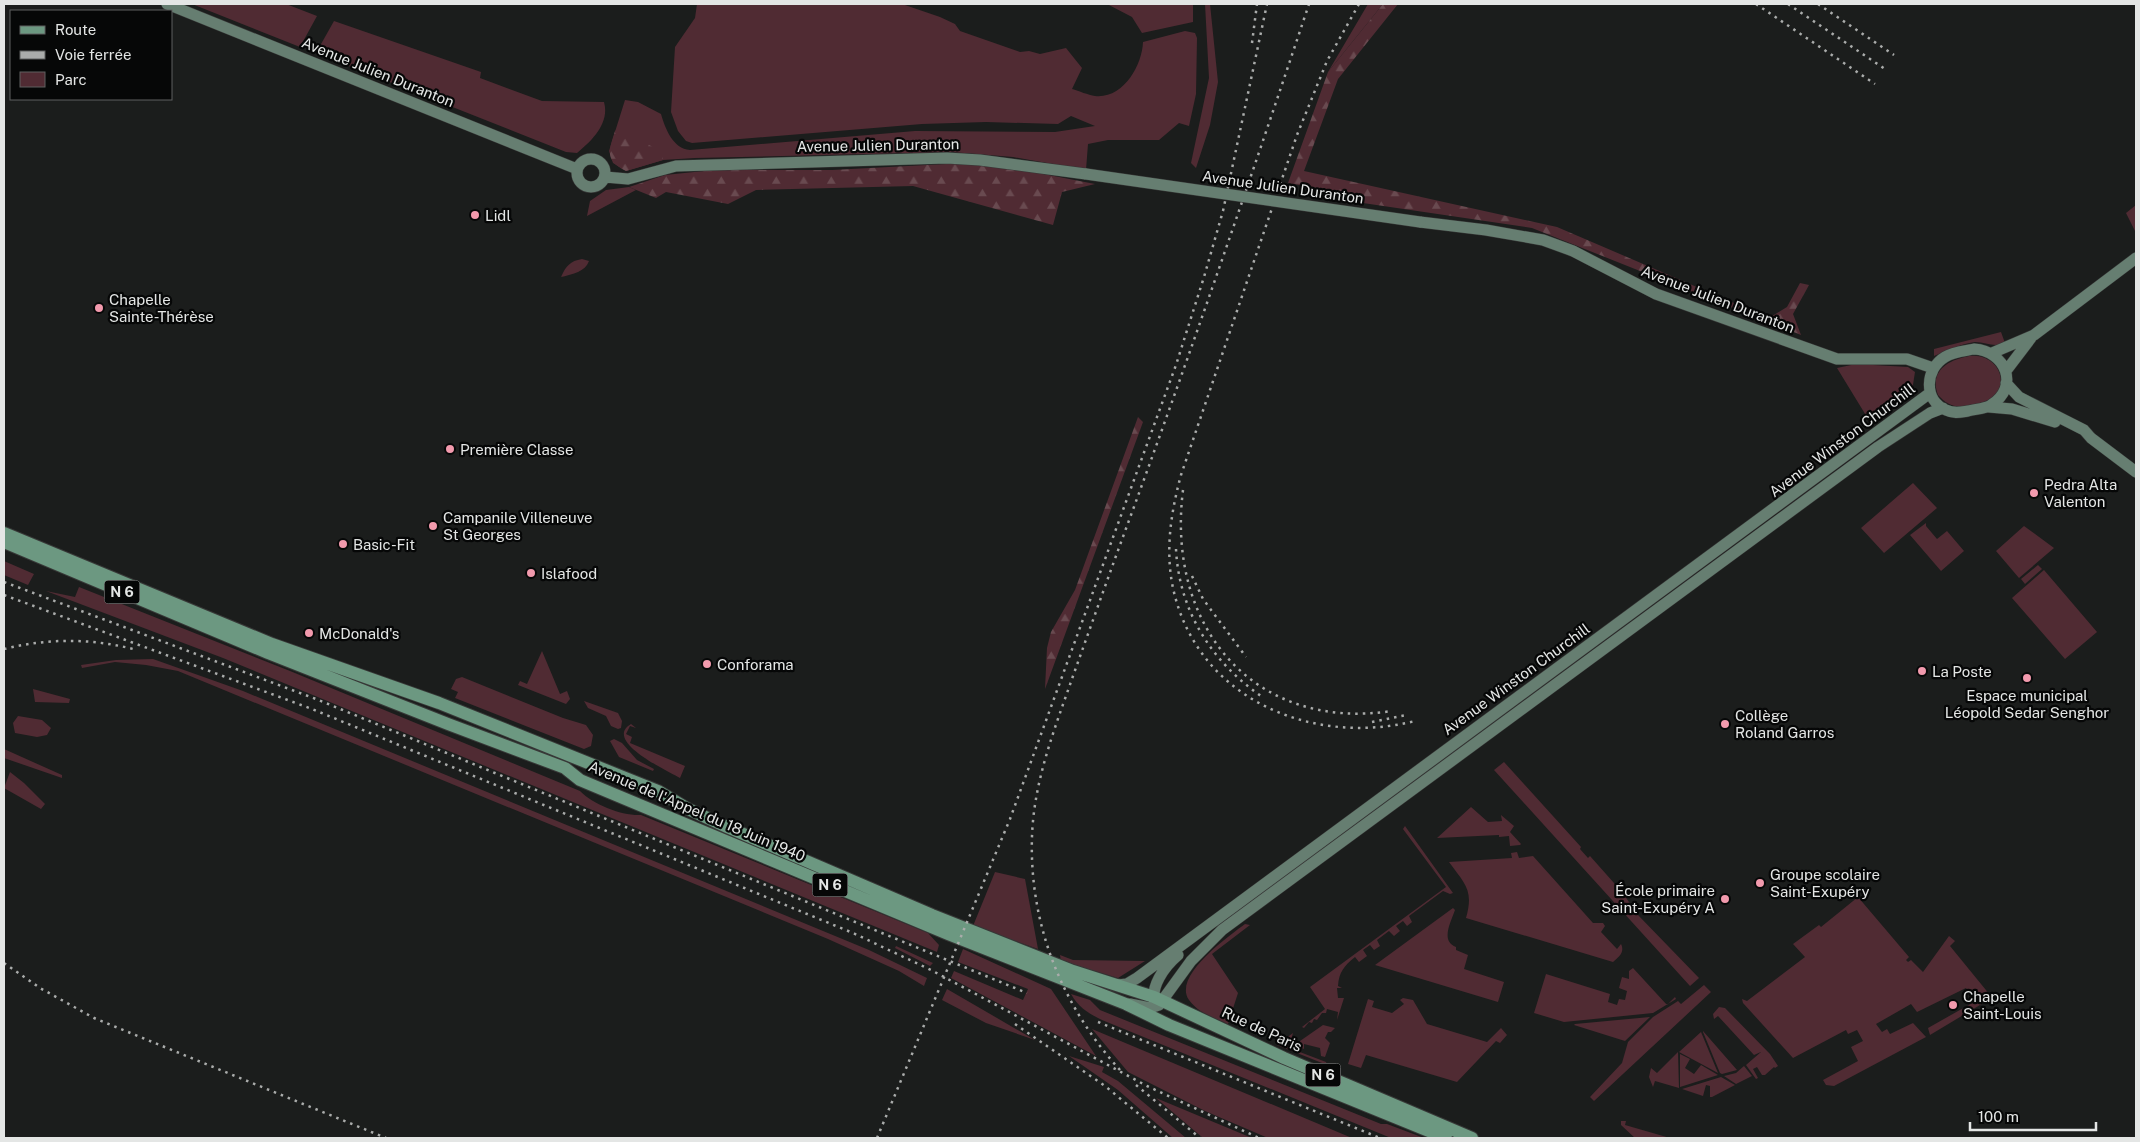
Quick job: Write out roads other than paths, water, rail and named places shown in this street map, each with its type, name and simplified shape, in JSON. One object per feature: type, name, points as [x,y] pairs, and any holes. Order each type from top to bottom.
[{"type":"main road","name":"Avenue Julien Duranton","points":[[167,4],[577,169]]},
{"type":"main road","name":"Avenue Julien Duranton","points":[[605,177],[628,179],[676,166],[692,165],[938,158],[980,160],[1486,230],[1543,240],[1573,251],[1656,294],[1837,359],[1907,359],[1933,368]]},
{"type":"main road","points":[[587,159],[596,160],[603,165],[605,177],[596,186],[587,187],[578,178],[577,169],[587,159]]},
{"type":"main road","points":[[2091,438],[2024,412],[1989,407],[1957,413],[1943,408],[1933,399],[1930,393],[1930,376],[1933,368],[1947,356],[1974,349],[1992,353],[2034,335],[2136,258]]},
{"type":"main road","points":[[1989,407],[2002,394],[2006,384],[2006,371],[2034,335]]},
{"type":"main road","points":[[1992,353],[2006,371]]},
{"type":"main road","points":[[2006,384],[2019,397],[2066,419],[2084,430],[2091,438],[2136,472]]},
{"type":"main road","name":"Avenue Winston Churchill","points":[[1118,986],[1130,982],[1222,915],[1930,393]]},
{"type":"main road","name":"Avenue Winston Churchill","points":[[1158,1001],[1191,961],[1222,930],[1878,447],[1930,413],[1943,408]]},
{"type":"main road","name":"N 6","points":[[4,533],[239,636]]},
{"type":"main road","points":[[4,541],[17,538]]},
{"type":"main road","name":"N 6","points":[[4,541],[239,636]]},
{"type":"main road","name":"Avenue de l'Appel du 18 Juin 1940","points":[[239,636],[439,702],[658,791],[688,809],[727,827],[932,915],[1118,986]]},
{"type":"main road","name":"Avenue de l'Appel du 18 Juin 1940","points":[[239,636],[448,724],[566,768],[580,780],[948,934],[1126,1004],[1169,1025]]},
{"type":"main road","points":[[1169,1025],[1163,1020],[1158,1001],[1166,967],[1222,915]]},
{"type":"main road","name":"N 6","points":[[1118,986],[1158,1001]]},
{"type":"main road","points":[[1126,1004],[1158,1001]]},
{"type":"main road","name":"Rue de Paris","points":[[1158,1001],[1175,1006],[1284,1058],[1472,1138]]},
{"type":"main road","name":"Rue de Paris","points":[[1169,1025],[1446,1138]]},
{"type":"railway","points":[[1252,43],[1257,4]]},
{"type":"railway","points":[[877,1138],[1010,819],[1176,365],[1223,211],[1267,4]]},
{"type":"railway","points":[[1120,1070],[1099,1045],[1065,990],[1043,931],[1036,900],[1032,868],[1032,836],[1037,795],[1046,754],[1059,715],[1200,324],[1309,4]]},
{"type":"railway","points":[[1359,4],[1327,61],[1297,135],[1181,475],[1170,531],[1169,560],[1173,588],[1186,627],[1206,659],[1233,686],[1264,706],[1299,720],[1337,727],[1376,727],[1415,721]]},
{"type":"railway","points":[[1756,4],[1875,84]]},
{"type":"railway","points":[[1788,4],[1885,69]]},
{"type":"railway","points":[[1818,4],[1894,55]]},
{"type":"railway","points":[[1183,490],[1181,539],[1189,584],[1205,625],[1229,659],[1260,686],[1298,704],[1342,713],[1392,711]]},
{"type":"railway","points":[[1176,549],[1184,594],[1202,634],[1229,669],[1264,698]]},
{"type":"railway","points":[[1192,576],[1203,599],[1246,657]]},
{"type":"railway","points":[[4,582],[316,699],[1027,993]]},
{"type":"railway","points":[[4,595],[312,709],[853,933],[931,970],[1147,1086],[1259,1138]]},
{"type":"railway","points":[[4,649],[37,643],[70,641],[104,643],[137,650]]},
{"type":"railway","points":[[1372,722],[1406,715]]},
{"type":"railway","points":[[4,963],[40,988],[94,1018],[386,1138]]},
{"type":"railway","points":[[1098,1022],[1380,1138]]},
{"type":"railway","points":[[1015,1024],[1105,1086],[1168,1138]]},
{"type":"railway","points":[[1136,1085],[1200,1138]]},
{"type":"place","name":"Lidl","points":[[475,215]]},
{"type":"place","name":"Chapelle Sainte-Thérèse","points":[[99,308]]},
{"type":"place","name":"Première Classe","points":[[450,449]]},
{"type":"place","name":"Pedra Alta Valenton","points":[[2034,493]]},
{"type":"place","name":"Campanile Villeneuve St Georges","points":[[433,526]]},
{"type":"place","name":"Basic-Fit","points":[[343,544]]},
{"type":"place","name":"Islafood","points":[[531,573]]},
{"type":"place","name":"McDonald's","points":[[309,633]]},
{"type":"place","name":"Conforama","points":[[707,664]]},
{"type":"place","name":"La Poste","points":[[1922,671]]},
{"type":"place","name":"Espace municipal Léopold Sedar Senghor","points":[[2027,678]]},
{"type":"place","name":"Collège Roland Garros","points":[[1725,724]]},
{"type":"place","name":"Groupe scolaire Saint-Exupéry","points":[[1760,883]]},
{"type":"place","name":"École primaire Saint-Exupéry A","points":[[1725,899]]},
{"type":"place","name":"Chapelle Saint-Louis","points":[[1953,1005]]}]
